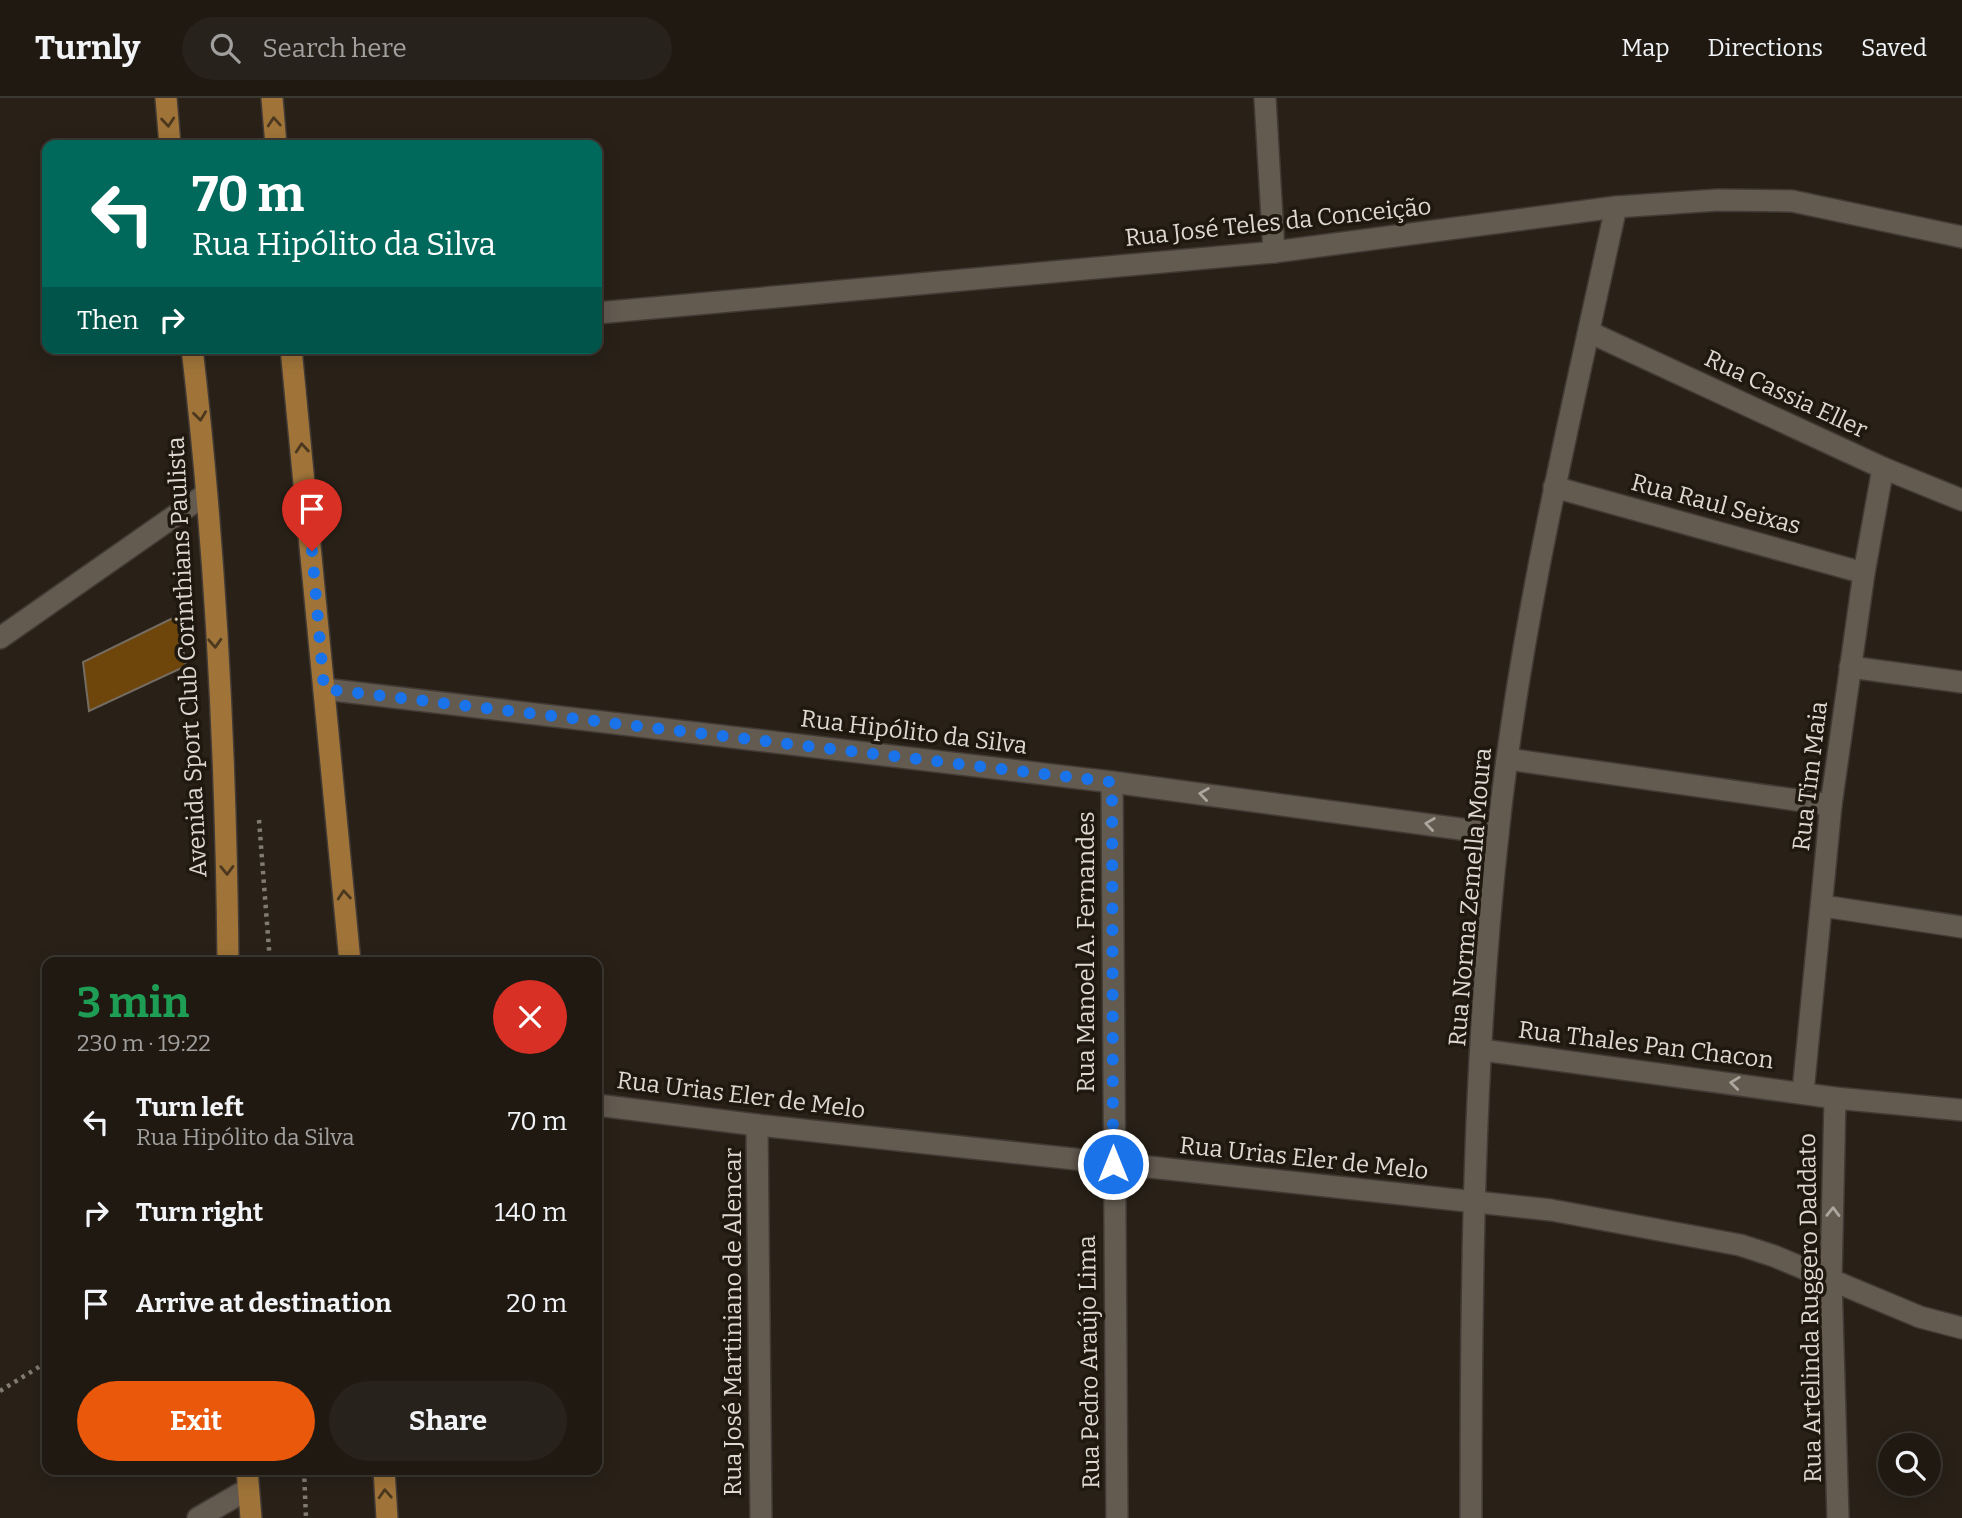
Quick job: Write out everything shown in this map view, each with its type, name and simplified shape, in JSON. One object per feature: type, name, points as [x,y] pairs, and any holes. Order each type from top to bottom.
[{"type":"main road","points":[[166,98],[170,140]]},
{"type":"main road","points":[[272,98],[276,140]]},
{"type":"main road","name":"Avenida Sport Club Corinthians Paulista","points":[[193,354],[206,494],[226,826],[228,957]]},
{"type":"main road","points":[[292,354],[350,957]]},
{"type":"main road","points":[[384,1475],[387,1518]]},
{"type":"main road","points":[[247,1480],[251,1518]]},
{"type":"street","points":[[1265,98],[1274,252]]},
{"type":"street","name":"Rua José Teles da Conceição","points":[[602,313],[1274,252],[1616,207],[1718,200],[1792,201],[1962,237]]},
{"type":"street","name":"Rua Norma Zemella Moura","points":[[1471,1518],[1470,1365],[1475,1204],[1482,1050],[1497,834],[1555,487],[1616,207]]},
{"type":"street","name":"Rua Cassia Eller","points":[[1589,332],[1883,468],[1962,500]]},
{"type":"street","name":"Rua Tim Maia","points":[[1803,1092],[1831,805],[1864,573],[1883,468]]},
{"type":"street","name":"Rua Raul Seixas","points":[[1555,487],[1864,573]]},
{"type":"street","points":[[0,638],[206,494]]},
{"type":"street","points":[[1850,667],[1962,681]]},
{"type":"street","name":"Rua Hipólito da Silva","points":[[324,689],[1112,782],[1497,834]]},
{"type":"street","points":[[1508,759],[1831,805]]},
{"type":"street","name":"Rua Manoel A. Fernandes","points":[[1112,782],[1113,1164]]},
{"type":"street","points":[[1823,906],[1962,927]]},
{"type":"street","name":"Rua Thales Pan Chacon","points":[[1482,1050],[1835,1097],[1962,1111]]},
{"type":"street","name":"Rua Artelinda Ruggero Daddato","points":[[1835,1097],[1831,1280],[1838,1518]]},
{"type":"street","name":"Rua Urias Eler de Melo","points":[[602,1106],[1113,1164],[1378,1190],[1475,1204],[1551,1210],[1740,1245],[1920,1317],[1962,1328]]},
{"type":"street","name":"Rua José Martiniano de Alencar","points":[[757,1125],[761,1518]]},
{"type":"street","name":"Rua Pedro Araújo Lima","points":[[1113,1164],[1117,1518]]},
{"type":"street","points":[[198,1518],[247,1480]]},
{"type":"path","points":[[0,1391],[42,1365]]},
{"type":"path","points":[[303,1475],[306,1518]]},
{"type":"building","points":[[177,616],[186,666],[89,711],[83,662]]},
{"type":"route","points":[[312,551],[324,689],[1112,782],[1113,1164]]}]
